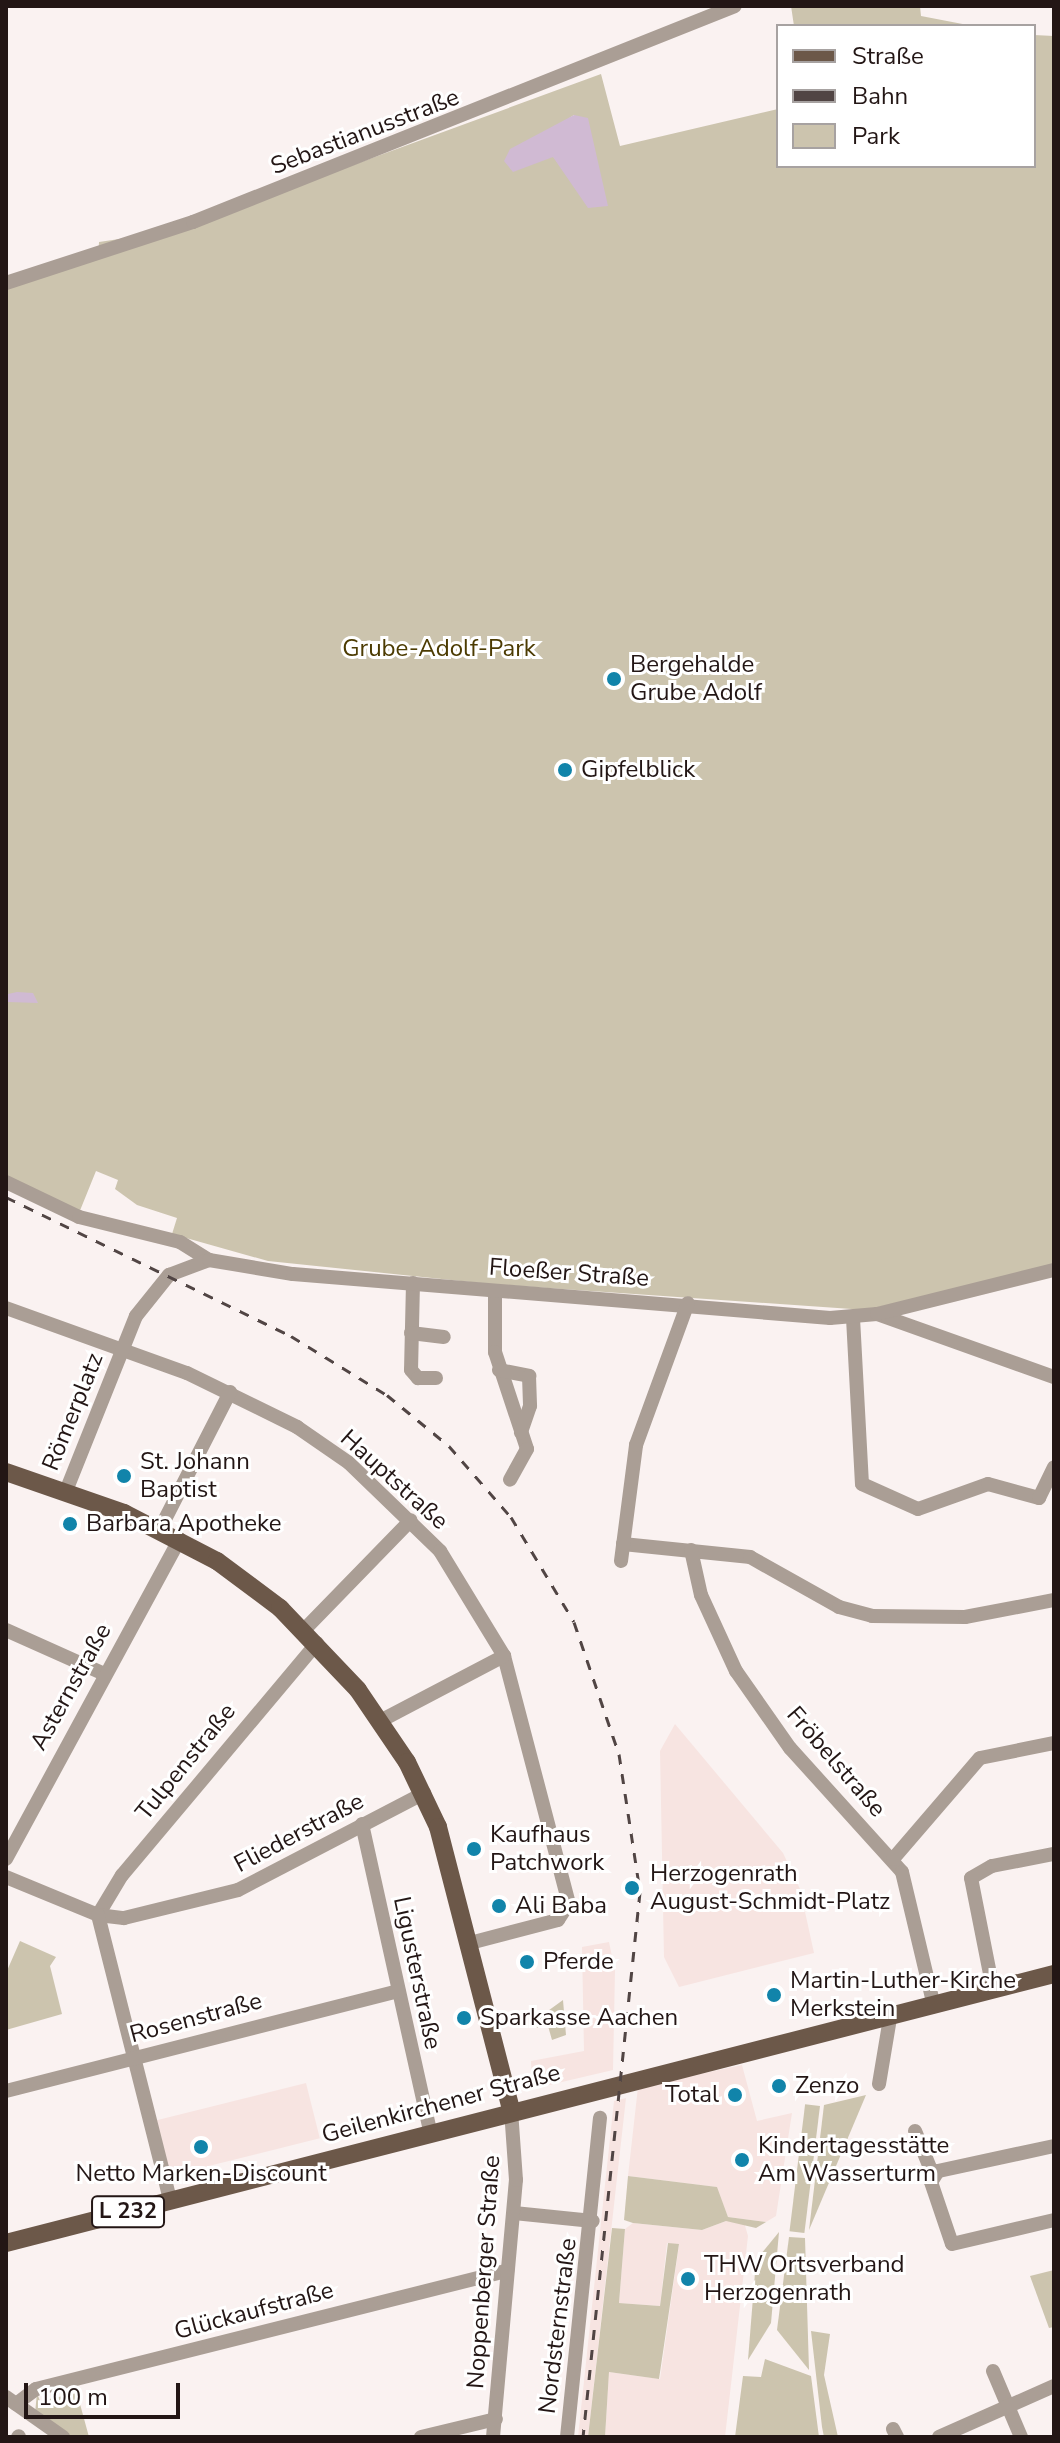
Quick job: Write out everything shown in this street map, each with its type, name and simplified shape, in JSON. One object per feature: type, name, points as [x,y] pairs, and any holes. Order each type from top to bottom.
[{"type":"main road","points":[[6,1472],[66,1491],[160,1529],[258,1589],[310,1637],[382,1720],[424,1793],[470,1943],[511,2110]]},
{"type":"main road","name":"Geilenkirchener Straße","points":[[6,2243],[430,2130],[890,2018],[1054,1974]]},
{"type":"street","name":"Sebastianusstraße","points":[[6,283],[207,217],[735,6]]},
{"type":"street","points":[[6,1182],[79,1217],[180,1242],[209,1260]]},
{"type":"street","points":[[121,1350],[159,1284],[209,1260]]},
{"type":"street","name":"Floeßer Straße","points":[[209,1260],[495,1291],[688,1303],[853,1318],[1054,1270]]},
{"type":"street","points":[[413,1283],[413,1375],[436,1378]]},
{"type":"street","points":[[495,1291],[499,1370],[521,1432],[526,1457],[510,1480]]},
{"type":"street","points":[[621,1561],[648,1398],[688,1303]]},
{"type":"street","name":"Hauptstraße","points":[[6,1308],[230,1392],[349,1463],[440,1551],[504,1656],[564,1879],[567,1913],[470,1943]]},
{"type":"street","points":[[877,1314],[1054,1377]]},
{"type":"street","points":[[853,1318],[862,1484],[918,1509],[988,1484],[1044,1497],[1054,1467]]},
{"type":"street","points":[[411,1333],[444,1337]]},
{"type":"street","name":"Römerplatz","points":[[66,1491],[121,1350]]},
{"type":"street","points":[[499,1370],[529,1376],[530,1406],[521,1432]]},
{"type":"street","points":[[160,1529],[230,1392]]},
{"type":"street","name":"Tulpenstraße","points":[[98,1915],[139,1855],[310,1637],[411,1520]]},
{"type":"street","name":"Asternstraße","points":[[6,1859],[102,1673],[180,1539]]},
{"type":"street","points":[[623,1544],[750,1557],[839,1607],[872,1616],[965,1617],[1054,1600]]},
{"type":"street","name":"Fröbelstraße","points":[[691,1550],[701,1595],[736,1671],[790,1748],[893,1859],[910,1900],[934,2006]]},
{"type":"street","points":[[6,1630],[102,1673]]},
{"type":"street","points":[[382,1720],[504,1656]]},
{"type":"street","points":[[893,1859],[980,1758],[1054,1743]]},
{"type":"street","name":"Fliederstraße","points":[[98,1915],[124,1918],[238,1890],[424,1793]]},
{"type":"street","name":"Ligusterstraße","points":[[362,1824],[430,2130]]},
{"type":"street","points":[[993,1989],[971,1878],[992,1866],[1054,1854]]},
{"type":"street","points":[[6,1877],[98,1915],[131,2058],[170,2200]]},
{"type":"street","name":"Rosenstraße","points":[[6,2091],[398,1991]]},
{"type":"street","points":[[879,2084],[890,2018]]},
{"type":"street","name":"Noppenberger Straße","points":[[493,2437],[514,2213],[511,2110]]},
{"type":"street","name":"Nordsternstraße","points":[[567,2437],[593,2221],[600,2118]]},
{"type":"street","points":[[915,2131],[933,2175],[952,2244],[1054,2220]]},
{"type":"street","points":[[933,2175],[1054,2146]]},
{"type":"street","name":"Nordsternstraße","points":[[514,2213],[593,2221]]},
{"type":"street","name":"Glückaufstraße","points":[[11,2400],[36,2389],[507,2271]]},
{"type":"street","points":[[993,2371],[1021,2437]]},
{"type":"street","points":[[939,2437],[1054,2386]]},
{"type":"street","points":[[11,2400],[63,2437]]},
{"type":"street","points":[[421,2437],[496,2419]]},
{"type":"shaded area","points":[[574,115],[588,118],[608,206],[588,208],[553,157],[513,172],[504,161],[510,149]]},
{"type":"shaded area","points":[[33,993],[38,1003],[8,1002],[8,994]]},
{"type":"shaded area","points":[[675,1724],[783,1853],[800,1889],[814,1953],[679,1987],[664,1957],[660,1751]]},
{"type":"shaded area","points":[[609,1942],[615,1971],[613,2070],[532,2089],[531,2061],[584,2051],[582,1947]]},
{"type":"shaded area","points":[[742,2065],[757,2121],[792,2113],[776,2216],[766,2222],[728,2217],[716,2187],[628,2176],[638,2087]]},
{"type":"shaded area","points":[[306,2083],[320,2138],[168,2176],[155,2121]]},
{"type":"shaded area","points":[[626,2098],[588,2437],[578,2437],[614,2101]]},
{"type":"shaded area","points":[[726,2221],[744,2222],[748,2236],[725,2437],[605,2437],[609,2372],[660,2379],[679,2245],[667,2243],[660,2306],[619,2303],[625,2229],[633,2223],[702,2230]]},
{"type":"green space","points":[[791,6],[920,6],[921,16],[963,24],[794,24]]},
{"type":"green space","name":"Grube-Adolf-Park","points":[[1036,35],[1054,36],[1054,1266],[866,1310],[490,1284],[268,1261],[172,1234],[177,1218],[137,1205],[115,1189],[118,1180],[96,1171],[79,1213],[6,1179],[6,287],[98,259],[99,242],[173,231],[601,74],[620,146],[776,109],[776,168],[1036,168]],"holes":[[[574,115],[587,204],[553,156],[547,133]]]},
{"type":"green space","points":[[20,1941],[56,1957],[50,1966],[62,2014],[6,2030],[6,1973]]},
{"type":"green space","points":[[563,2000],[566,2035],[552,2040],[548,2026],[536,2028],[534,2021]]},
{"type":"green space","points":[[866,2095],[809,2230],[824,2105]]},
{"type":"green space","points":[[805,2104],[820,2106],[804,2233],[790,2231]]},
{"type":"green space","points":[[628,2176],[717,2187],[728,2217],[766,2222],[756,2228],[726,2221],[702,2230],[624,2220]]},
{"type":"green space","points":[[612,2228],[625,2229],[619,2303],[660,2306],[668,2243],[679,2244],[659,2379],[609,2372],[605,2437],[588,2437]]},
{"type":"green space","points":[[779,2232],[771,2323],[748,2360],[756,2260]]},
{"type":"green space","points":[[789,2237],[805,2238],[809,2370],[777,2330]]},
{"type":"green space","points":[[1054,2270],[1054,2327],[1049,2328],[1030,2276]]},
{"type":"green space","points":[[811,2331],[830,2334],[824,2375],[838,2437],[824,2437]]},
{"type":"green space","points":[[765,2359],[811,2376],[819,2437],[735,2437],[743,2376],[761,2377]]},
{"type":"green space","points":[[37,2393],[40,2401],[77,2393],[89,2437],[69,2437],[35,2413]]},
{"type":"railway","points":[[6,1197],[291,1336],[387,1395],[449,1446],[511,1517],[574,1622],[619,1754],[640,1892],[583,2437]]},
{"type":"place","name":"Bergehalde Grube Adolf","points":[[614,679]]},
{"type":"place","name":"Gipfelblick","points":[[565,770]]},
{"type":"place","name":"St. Johann Baptist","points":[[124,1476]]},
{"type":"place","name":"Barbara Apotheke","points":[[70,1524]]},
{"type":"place","name":"Kaufhaus Patchwork","points":[[474,1849]]},
{"type":"place","name":"Herzogenrath August-Schmidt-Platz","points":[[632,1888]]},
{"type":"place","name":"Ali Baba","points":[[499,1906]]},
{"type":"place","name":"Pferde","points":[[527,1962]]},
{"type":"place","name":"Martin-Luther-Kirche Merkstein","points":[[774,1995]]},
{"type":"place","name":"Sparkasse Aachen","points":[[464,2018]]},
{"type":"place","name":"Zenzo","points":[[779,2086]]},
{"type":"place","name":"Total","points":[[735,2095]]},
{"type":"place","name":"Netto Marken-Discount","points":[[201,2147]]},
{"type":"place","name":"Kindertagesstätte Am Wasserturm","points":[[742,2160]]},
{"type":"place","name":"THW Ortsverband Herzogenrath","points":[[688,2279]]}]
